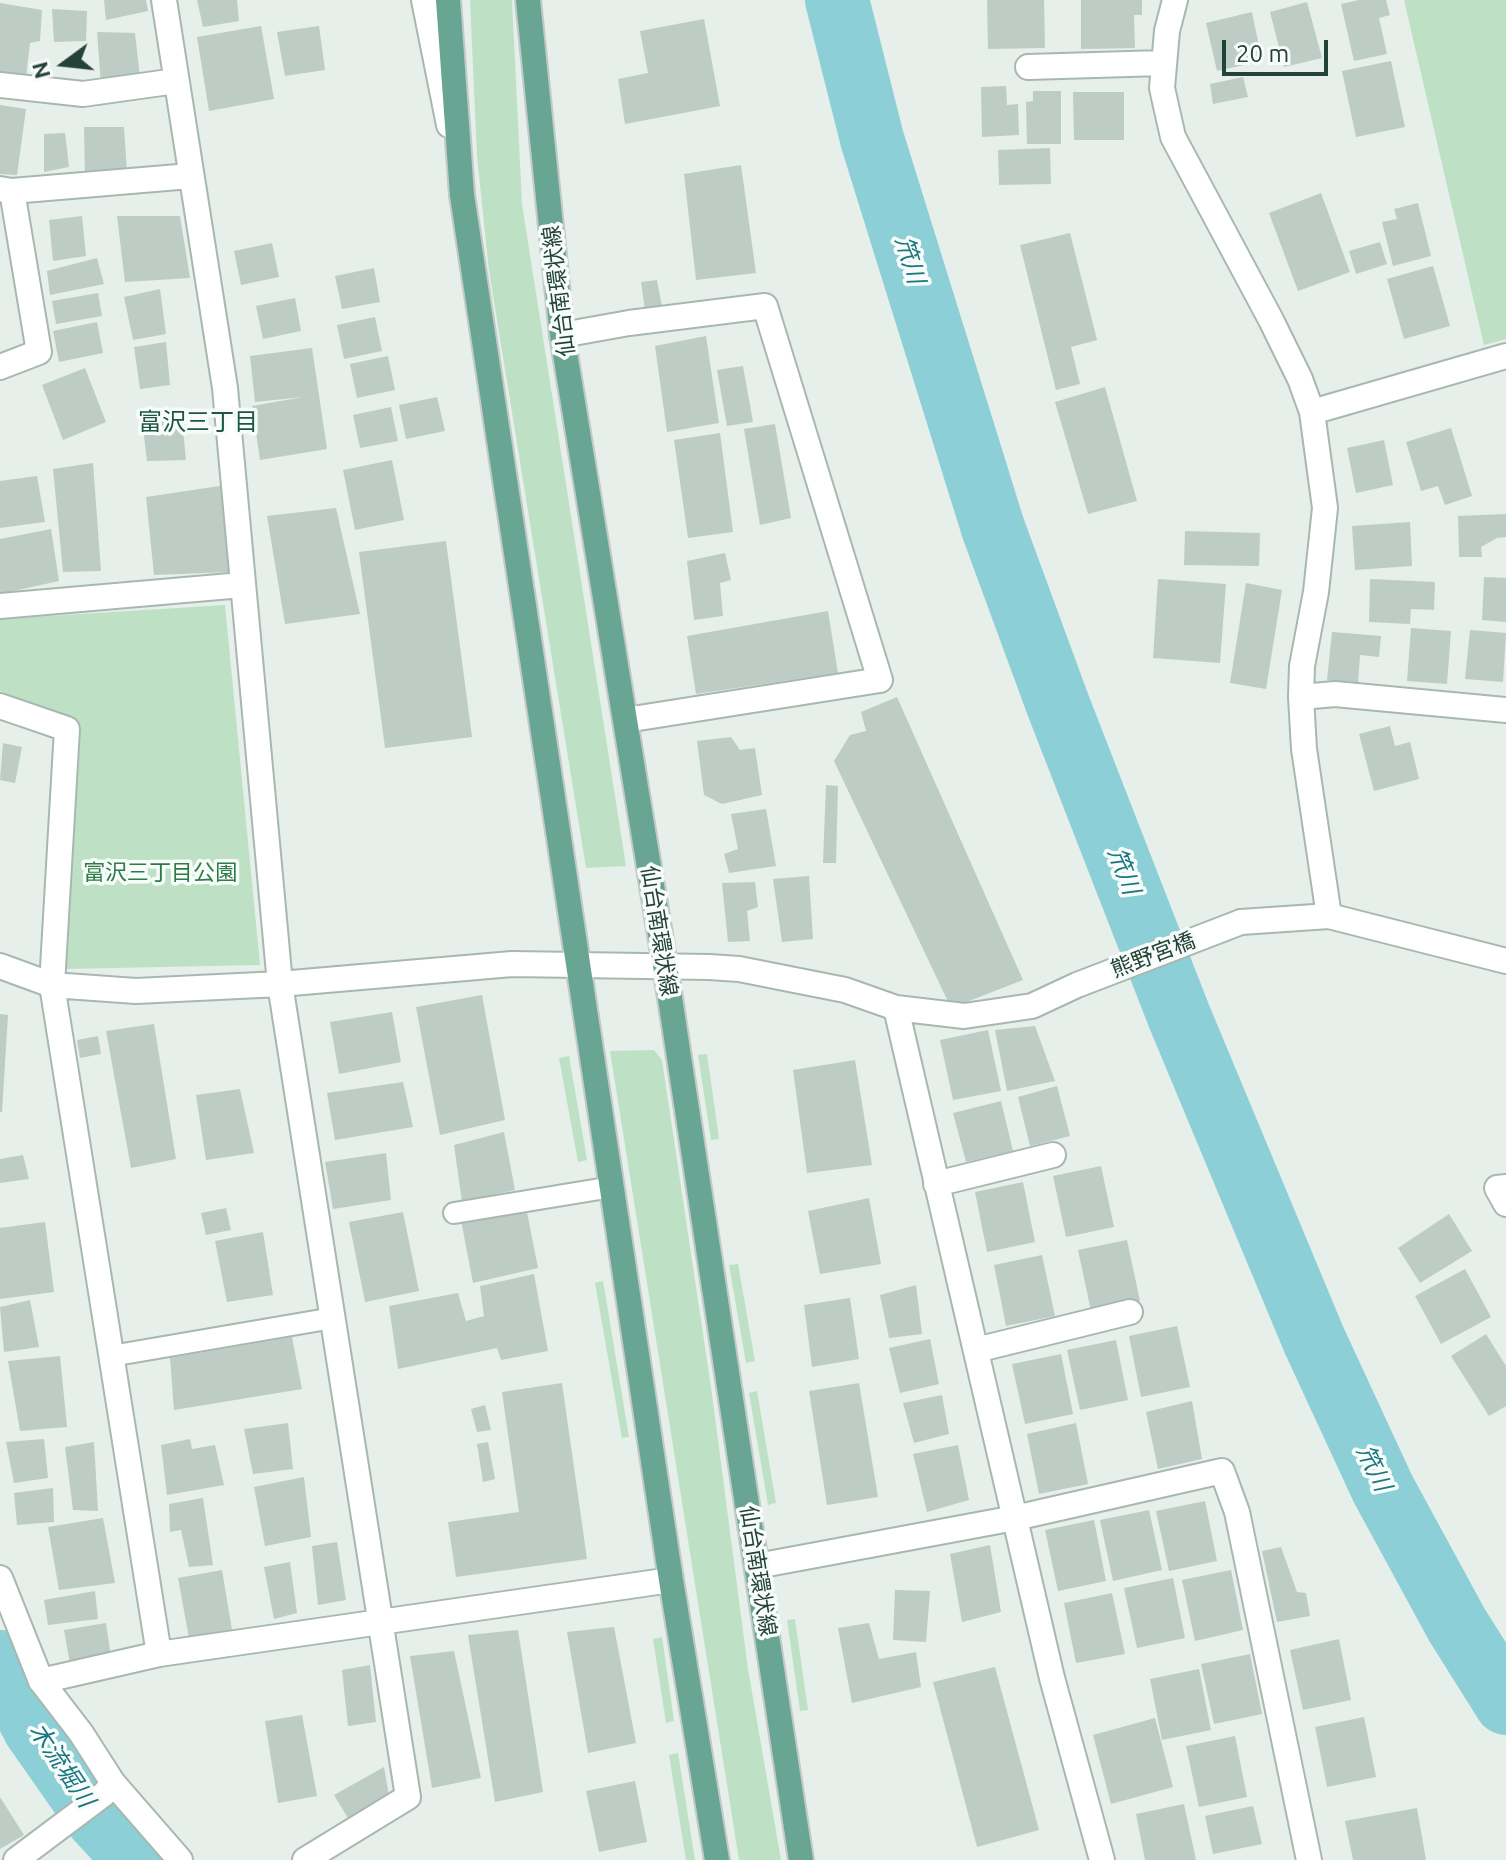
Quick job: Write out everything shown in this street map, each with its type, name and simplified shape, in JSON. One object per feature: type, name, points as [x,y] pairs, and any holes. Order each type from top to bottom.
[{"type":"main road","points":[[448,0],[462,195],[671,1580],[717,1860]]},
{"type":"main road","name":"仙台南環状線","points":[[528,0],[562,335],[665,965],[801,1860]]},
{"type":"street","points":[[164,0],[225,388],[280,984],[408,1797],[305,1860]]},
{"type":"street","points":[[424,0],[462,195]]},
{"type":"street","points":[[1175,0],[1162,63],[1162,88],[1173,137],[1271,320],[1300,379],[1312,412],[1325,508],[1316,592],[1302,666],[1301,697],[1304,749],[1329,916]]},
{"type":"street","points":[[1028,67],[1162,63]]},
{"type":"street","points":[[0,85],[83,94],[176,81]]},
{"type":"street","points":[[0,367],[39,352],[6,190],[190,176]]},
{"type":"street","points":[[562,335],[765,306],[880,680],[626,720]]},
{"type":"street","points":[[1312,412],[1506,356]]},
{"type":"street","points":[[0,606],[242,585]]},
{"type":"street","points":[[1301,697],[1335,694],[1506,710]]},
{"type":"street","points":[[0,706],[67,729],[52,985],[159,1654]]},
{"type":"street","name":"熊野宮橋","points":[[0,966],[52,985],[136,991],[280,984],[512,964],[580,967],[665,965],[739,969],[845,990],[896,1008],[964,1016],[1032,1006],[1077,985],[1235,924],[1329,916],[1506,961]]},
{"type":"street","points":[[896,1008],[1052,1678],[1102,1860]]},
{"type":"street","points":[[936,1184],[1053,1155]]},
{"type":"street","points":[[1506,1187],[1497,1188],[1506,1204]]},
{"type":"street","points":[[976,1350],[1130,1312]]},
{"type":"street","points":[[757,1566],[1015,1518],[1222,1471],[1237,1512],[1309,1860]]},
{"type":"street","points":[[0,1578],[41,1681],[81,1733],[109,1789],[180,1860]]},
{"type":"street","points":[[41,1681],[159,1654],[671,1580]]},
{"type":"street","points":[[16,1860],[109,1789]]},
{"type":"lane","points":[[454,1213],[612,1187]]},
{"type":"lane","points":[[111,1356],[333,1318]]},
{"type":"green space","points":[[470,0],[512,0],[522,204],[626,866],[586,868],[489,271],[477,156]]},
{"type":"green space","points":[[1404,0],[1506,0],[1506,339],[1484,345]]},
{"type":"green space","name":"富沢三丁目公園","points":[[225,605],[260,965],[64,969],[75,718],[0,691],[0,619]]},
{"type":"green space","points":[[654,1050],[662,1060],[711,1387],[748,1669],[781,1860],[739,1860],[610,1051]]},
{"type":"green space","points":[[707,1054],[719,1139],[711,1140],[698,1055]]},
{"type":"green space","points":[[569,1056],[587,1160],[578,1162],[559,1058]]},
{"type":"green space","points":[[738,1264],[755,1361],[746,1363],[729,1265]]},
{"type":"green space","points":[[603,1281],[629,1437],[622,1438],[595,1283]]},
{"type":"green space","points":[[757,1391],[776,1503],[768,1505],[749,1393]]},
{"type":"green space","points":[[795,1619],[808,1710],[800,1711],[787,1620]]},
{"type":"green space","points":[[662,1637],[674,1721],[666,1723],[653,1639]]},
{"type":"green space","points":[[678,1753],[695,1860],[686,1860],[669,1755]]},
{"type":"building","points":[[104,0],[146,0],[148,11],[106,20]]},
{"type":"building","points":[[197,0],[237,0],[239,21],[203,27]]},
{"type":"building","points":[[987,0],[1044,0],[1045,48],[988,49]]},
{"type":"building","points":[[1081,0],[1142,0],[1142,15],[1134,15],[1135,48],[1081,49]]},
{"type":"building","points":[[1386,0],[1390,15],[1379,18],[1387,54],[1354,61],[1341,4]]},
{"type":"building","points":[[1307,2],[1322,58],[1284,67],[1270,12]]},
{"type":"building","points":[[0,3],[42,10],[40,41],[30,43],[26,77],[0,73]]},
{"type":"building","points":[[52,9],[87,11],[86,41],[54,42]]},
{"type":"building","points":[[1252,12],[1262,61],[1217,71],[1206,23]]},
{"type":"building","points":[[704,19],[720,106],[625,124],[618,79],[648,73],[640,31]]},
{"type":"building","points":[[261,26],[274,99],[209,111],[197,37]]},
{"type":"building","points":[[319,26],[325,70],[285,76],[277,32]]},
{"type":"building","points":[[97,32],[135,33],[140,77],[101,85]]},
{"type":"building","points":[[1391,61],[1405,127],[1356,137],[1342,71]]},
{"type":"building","points":[[1243,77],[1248,97],[1213,104],[1210,84]]},
{"type":"building","points":[[1006,86],[1007,105],[1018,104],[1019,135],[982,137],[981,87]]},
{"type":"building","points":[[1033,91],[1061,91],[1061,144],[1027,144],[1026,102],[1033,101]]},
{"type":"building","points":[[1073,92],[1124,92],[1124,140],[1074,140]]},
{"type":"building","points":[[0,105],[26,109],[17,175],[0,174]]},
{"type":"building","points":[[84,127],[124,127],[127,174],[85,180]]},
{"type":"building","points":[[65,133],[69,167],[44,172],[44,134]]},
{"type":"building","points":[[1050,148],[1051,184],[999,185],[998,150]]},
{"type":"building","points":[[741,165],[756,273],[696,280],[684,174]]},
{"type":"building","points":[[1321,193],[1350,272],[1298,291],[1269,213]]},
{"type":"building","points":[[1418,203],[1431,256],[1393,266],[1382,222],[1397,219],[1394,209]]},
{"type":"building","points":[[82,216],[86,256],[53,261],[49,220]]},
{"type":"building","points":[[117,216],[180,216],[190,278],[125,282]]},
{"type":"building","points":[[1070,233],[1097,340],[1071,347],[1080,384],[1056,390],[1020,245]]},
{"type":"building","points":[[1380,242],[1387,264],[1356,274],[1349,251]]},
{"type":"building","points":[[272,243],[279,277],[241,285],[234,251]]},
{"type":"building","points":[[97,258],[104,284],[50,295],[47,271]]},
{"type":"building","points":[[1433,266],[1450,326],[1404,339],[1387,279]]},
{"type":"building","points":[[374,268],[380,302],[342,309],[335,276]]},
{"type":"building","points":[[657,280],[662,307],[645,310],[641,282]]},
{"type":"building","points":[[160,289],[166,334],[133,340],[124,297]]},
{"type":"building","points":[[98,293],[102,316],[56,324],[52,301]]},
{"type":"building","points":[[295,298],[301,331],[263,339],[256,306]]},
{"type":"building","points":[[375,317],[382,351],[344,359],[337,325]]},
{"type":"building","points":[[97,322],[103,353],[59,362],[53,331]]},
{"type":"building","points":[[706,336],[719,423],[667,432],[655,346]]},
{"type":"building","points":[[166,342],[170,385],[140,389],[134,347]]},
{"type":"building","points":[[312,348],[327,449],[260,460],[252,406],[303,397],[255,402],[250,356]]},
{"type":"building","points":[[388,356],[395,390],[357,398],[350,364]]},
{"type":"building","points":[[743,366],[753,422],[727,426],[717,370]]},
{"type":"building","points":[[85,368],[106,422],[63,440],[42,385]]},
{"type":"building","points":[[1105,387],[1137,501],[1088,514],[1055,402]]},
{"type":"building","points":[[437,397],[445,431],[406,439],[399,405]]},
{"type":"building","points":[[391,407],[398,441],[360,448],[353,415]]},
{"type":"building","points":[[181,409],[186,460],[147,461],[141,412]]},
{"type":"building","points":[[775,424],[791,518],[760,525],[744,429]]},
{"type":"building","points":[[1451,428],[1472,496],[1445,505],[1438,486],[1421,491],[1406,442]]},
{"type":"building","points":[[720,433],[733,532],[688,538],[674,440]]},
{"type":"building","points":[[1384,440],[1393,485],[1356,493],[1347,448]]},
{"type":"building","points":[[392,460],[404,520],[355,530],[343,470]]},
{"type":"building","points":[[93,463],[101,571],[63,572],[53,469]]},
{"type":"building","points":[[37,476],[45,522],[0,528],[0,481]]},
{"type":"building","points":[[226,485],[232,572],[154,575],[146,497]]},
{"type":"building","points":[[336,508],[360,614],[285,624],[267,516]]},
{"type":"building","points":[[1506,514],[1506,537],[1497,538],[1481,547],[1482,557],[1459,557],[1458,516]]},
{"type":"building","points":[[1410,522],[1412,566],[1355,570],[1352,526]]},
{"type":"building","points":[[51,529],[59,581],[0,594],[0,539]]},
{"type":"building","points":[[1185,531],[1260,533],[1259,566],[1184,565]]},
{"type":"building","points":[[446,541],[472,737],[385,748],[359,552]]},
{"type":"building","points":[[725,553],[731,580],[720,583],[723,616],[694,620],[687,561]]},
{"type":"building","points":[[1484,577],[1506,578],[1506,622],[1482,620]]},
{"type":"building","points":[[1158,579],[1226,584],[1220,663],[1153,658]]},
{"type":"building","points":[[1370,579],[1435,582],[1434,610],[1411,609],[1410,624],[1369,622]]},
{"type":"building","points":[[1246,583],[1282,590],[1266,689],[1230,683]]},
{"type":"building","points":[[828,611],[838,673],[696,694],[687,636]]},
{"type":"building","points":[[1411,628],[1451,631],[1447,684],[1407,681]]},
{"type":"building","points":[[1470,630],[1506,633],[1503,682],[1465,679]]},
{"type":"building","points":[[1332,632],[1381,636],[1379,657],[1360,655],[1358,684],[1327,680]]},
{"type":"building","points":[[897,697],[1023,980],[951,1008],[834,761],[850,735],[866,731],[861,712]]},
{"type":"building","points":[[1390,726],[1395,746],[1410,742],[1419,779],[1374,791],[1359,734]]},
{"type":"building","points":[[731,737],[740,750],[755,748],[762,795],[722,804],[704,795],[697,741]]},
{"type":"building","points":[[3,743],[22,747],[15,783],[0,780]]},
{"type":"building","points":[[826,785],[838,786],[836,863],[823,863]]},
{"type":"building","points":[[766,809],[776,866],[729,873],[724,854],[738,849],[731,814]]},
{"type":"building","points":[[809,876],[813,939],[782,942],[773,879]]},
{"type":"building","points":[[755,882],[758,907],[747,911],[750,941],[728,942],[722,883]]},
{"type":"building","points":[[482,995],[505,1120],[440,1135],[416,1007]]},
{"type":"building","points":[[392,1012],[401,1062],[339,1074],[330,1022]]},
{"type":"building","points":[[0,1014],[8,1015],[2,1112],[0,1112]]},
{"type":"building","points":[[154,1024],[176,1159],[131,1168],[106,1031]]},
{"type":"building","points":[[1035,1026],[1055,1081],[1007,1091],[995,1030]]},
{"type":"building","points":[[988,1030],[1001,1091],[953,1100],[940,1040]]},
{"type":"building","points":[[98,1036],[101,1054],[80,1058],[77,1040]]},
{"type":"building","points":[[855,1060],[872,1165],[807,1173],[793,1070]]},
{"type":"building","points":[[403,1082],[413,1127],[335,1140],[327,1093]]},
{"type":"building","points":[[1057,1086],[1070,1136],[1030,1146],[1018,1097]]},
{"type":"building","points":[[240,1089],[254,1153],[206,1160],[196,1095]]},
{"type":"building","points":[[1001,1101],[1013,1151],[966,1162],[953,1113]]},
{"type":"building","points":[[504,1132],[515,1190],[462,1202],[454,1145]]},
{"type":"building","points":[[386,1153],[391,1200],[333,1209],[325,1162]]},
{"type":"building","points":[[23,1155],[29,1179],[0,1183],[0,1159]]},
{"type":"building","points":[[1101,1166],[1114,1227],[1066,1237],[1053,1176]]},
{"type":"building","points":[[1023,1182],[1035,1242],[987,1252],[975,1192]]},
{"type":"building","points":[[869,1198],[881,1264],[820,1274],[808,1211]]},
{"type":"building","points":[[526,1207],[538,1268],[473,1283],[461,1220]]},
{"type":"building","points":[[226,1208],[231,1230],[206,1235],[201,1213]]},
{"type":"building","points":[[403,1212],[419,1291],[365,1302],[349,1222]]},
{"type":"building","points":[[1449,1214],[1472,1251],[1420,1283],[1398,1248]]},
{"type":"building","points":[[45,1222],[54,1292],[0,1299],[0,1228]]},
{"type":"building","points":[[263,1232],[273,1295],[227,1302],[215,1241]]},
{"type":"building","points":[[1127,1240],[1140,1301],[1091,1311],[1078,1250]]},
{"type":"building","points":[[1042,1255],[1055,1316],[1006,1326],[994,1265]]},
{"type":"building","points":[[1465,1269],[1491,1317],[1441,1344],[1415,1296]]},
{"type":"building","points":[[534,1274],[548,1351],[501,1360],[497,1348],[398,1369],[389,1306],[458,1293],[466,1321],[484,1316],[480,1286]]},
{"type":"building","points":[[916,1285],[922,1334],[889,1338],[880,1295]]},
{"type":"building","points":[[850,1298],[859,1359],[812,1367],[804,1305]]},
{"type":"building","points":[[30,1300],[39,1347],[4,1352],[0,1307]]},
{"type":"building","points":[[1177,1326],[1190,1387],[1141,1397],[1129,1336]]},
{"type":"building","points":[[1486,1334],[1506,1366],[1506,1406],[1489,1416],[1451,1356]]},
{"type":"building","points":[[292,1337],[302,1389],[174,1410],[170,1358]]},
{"type":"building","points":[[930,1339],[939,1384],[900,1393],[889,1348]]},
{"type":"building","points":[[1116,1340],[1128,1400],[1080,1410],[1067,1350]]},
{"type":"building","points":[[1061,1354],[1073,1414],[1025,1424],[1012,1364]]},
{"type":"building","points":[[60,1356],[67,1427],[20,1431],[8,1361]]},
{"type":"building","points":[[562,1383],[587,1559],[456,1577],[448,1522],[519,1512],[502,1392]]},
{"type":"building","points":[[859,1383],[878,1497],[827,1505],[809,1391]]},
{"type":"building","points":[[942,1395],[949,1434],[914,1443],[903,1403]]},
{"type":"building","points":[[1192,1401],[1202,1459],[1158,1469],[1146,1412]]},
{"type":"building","points":[[485,1405],[491,1430],[477,1432],[471,1409]]},
{"type":"building","points":[[288,1423],[293,1469],[253,1474],[244,1429]]},
{"type":"building","points":[[1076,1423],[1088,1484],[1039,1494],[1027,1434]]},
{"type":"building","points":[[44,1439],[48,1478],[14,1483],[6,1442]]},
{"type":"building","points":[[190,1439],[192,1449],[215,1445],[224,1485],[167,1495],[161,1445]]},
{"type":"building","points":[[94,1442],[98,1511],[73,1510],[65,1447]]},
{"type":"building","points":[[488,1442],[495,1479],[483,1482],[477,1444]]},
{"type":"building","points":[[958,1445],[969,1500],[927,1512],[913,1454]]},
{"type":"building","points":[[304,1477],[311,1537],[265,1546],[254,1487]]},
{"type":"building","points":[[53,1488],[54,1522],[17,1525],[14,1493]]},
{"type":"building","points":[[203,1498],[213,1565],[189,1567],[181,1530],[170,1532],[169,1504]]},
{"type":"building","points":[[1205,1501],[1217,1561],[1169,1571],[1156,1511]]},
{"type":"building","points":[[1149,1510],[1162,1570],[1113,1581],[1100,1520]]},
{"type":"building","points":[[103,1518],[115,1583],[59,1590],[48,1527]]},
{"type":"building","points":[[1094,1520],[1106,1581],[1058,1591],[1045,1530]]},
{"type":"building","points":[[337,1542],[346,1600],[318,1605],[312,1546]]},
{"type":"building","points":[[990,1545],[1001,1612],[962,1622],[950,1554]]},
{"type":"building","points":[[1281,1547],[1297,1592],[1306,1593],[1310,1616],[1277,1622],[1262,1551]]},
{"type":"building","points":[[290,1562],[297,1613],[274,1619],[264,1567]]},
{"type":"building","points":[[222,1570],[232,1630],[189,1638],[178,1578]]},
{"type":"building","points":[[1231,1570],[1243,1630],[1195,1641],[1182,1580]]},
{"type":"building","points":[[1173,1578],[1185,1638],[1137,1648],[1124,1588]]},
{"type":"building","points":[[895,1590],[930,1591],[926,1642],[893,1640]]},
{"type":"building","points":[[95,1591],[98,1619],[48,1625],[44,1600]]},
{"type":"building","points":[[1112,1593],[1125,1654],[1076,1663],[1064,1603]]},
{"type":"building","points":[[106,1623],[111,1657],[70,1664],[64,1630]]},
{"type":"building","points":[[869,1623],[879,1659],[916,1652],[921,1687],[852,1703],[838,1628]]},
{"type":"building","points":[[614,1627],[636,1743],[588,1753],[567,1632]]},
{"type":"building","points":[[518,1630],[543,1792],[495,1802],[468,1635]]},
{"type":"building","points":[[1339,1639],[1351,1700],[1303,1710],[1290,1650]]},
{"type":"building","points":[[454,1651],[481,1778],[432,1788],[410,1656]]},
{"type":"building","points":[[1250,1654],[1262,1714],[1214,1724],[1201,1664]]},
{"type":"building","points":[[370,1665],[376,1722],[348,1726],[342,1670]]},
{"type":"building","points":[[995,1667],[1039,1830],[977,1847],[933,1682]]},
{"type":"building","points":[[1199,1669],[1211,1730],[1162,1740],[1150,1679]]},
{"type":"building","points":[[302,1715],[317,1796],[278,1803],[265,1721]]},
{"type":"building","points":[[1364,1717],[1376,1777],[1327,1787],[1315,1727]]},
{"type":"building","points":[[1155,1718],[1173,1787],[1111,1804],[1093,1735]]},
{"type":"building","points":[[1235,1736],[1247,1797],[1199,1807],[1186,1746]]},
{"type":"building","points":[[384,1767],[389,1796],[351,1823],[334,1795]]},
{"type":"building","points":[[635,1781],[647,1842],[599,1852],[586,1791]]},
{"type":"building","points":[[0,1797],[24,1835],[0,1849]]},
{"type":"building","points":[[1184,1804],[1196,1860],[1145,1860],[1136,1814]]},
{"type":"building","points":[[1253,1806],[1262,1844],[1213,1854],[1205,1816]]},
{"type":"building","points":[[1417,1808],[1426,1860],[1353,1860],[1345,1821]]},
{"type":"waterway","name":"笊川","points":[[837,0],[872,139],[993,528],[1179,1016],[1314,1340],[1383,1489],[1457,1625],[1506,1703]]},
{"type":"waterway","name":"木流堀川","points":[[0,1662],[35,1729],[98,1819],[136,1860]]},
{"type":"district","name":"富沢三丁目","points":[[198,422]]}]
